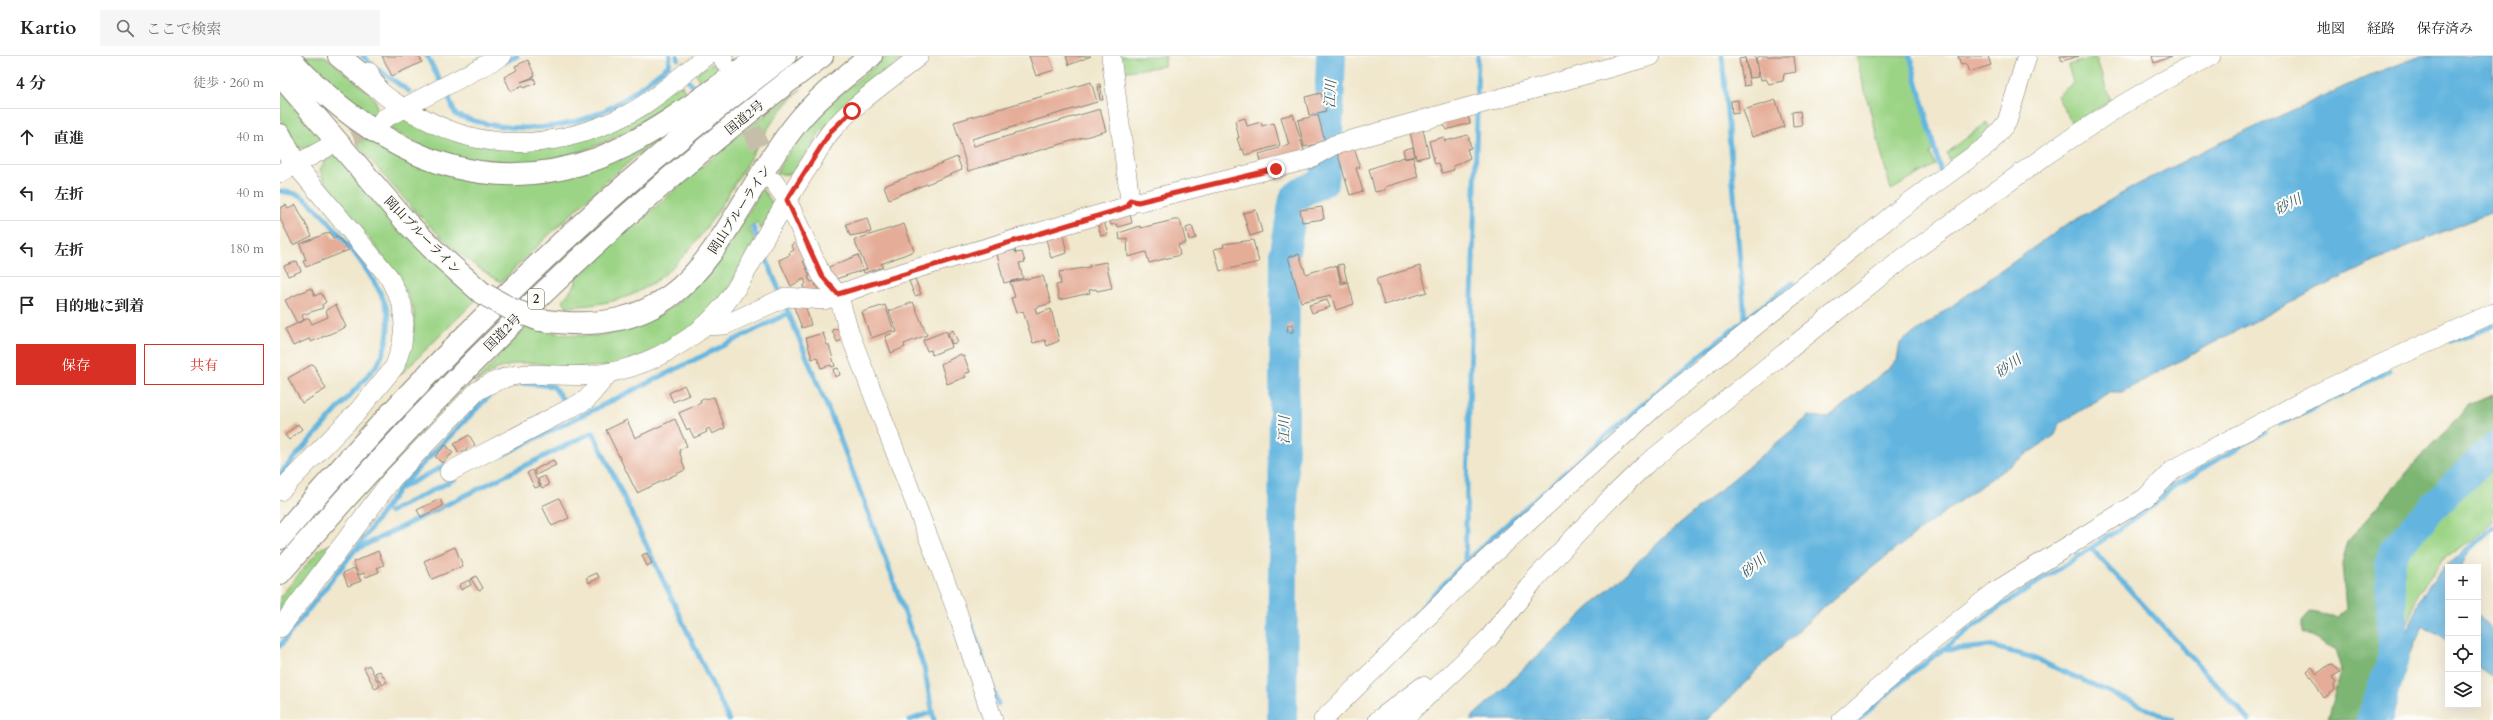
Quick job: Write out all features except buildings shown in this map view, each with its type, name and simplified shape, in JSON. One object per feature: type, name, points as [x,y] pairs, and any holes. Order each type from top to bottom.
[{"type":"main road","points":[[287,56],[338,106],[375,134],[423,157],[467,171],[512,174],[552,170],[596,159],[640,139],[760,56]]},
{"type":"main road","points":[[339,56],[375,86]]},
{"type":"main road","name":"国道2号","points":[[280,538],[414,389],[489,311],[585,222],[668,150],[785,56]]},
{"type":"main road","name":"国道2号","points":[[280,573],[344,498],[430,404],[558,277],[603,235],[684,166],[822,56]]},
{"type":"main road","name":"岡山ブルーライン","points":[[280,75],[407,223],[437,253],[482,293],[511,309],[540,320],[568,325],[602,324],[652,309],[689,281],[719,244],[775,154],[797,123],[820,98],[871,56]]},
{"type":"main road","points":[[280,135],[288,169]]},
{"type":"street","points":[[355,56],[367,68],[375,86],[404,108],[433,124],[472,137],[509,143],[546,142],[587,132],[630,114],[706,56]]},
{"type":"street","points":[[383,119],[502,56]]},
{"type":"street","points":[[280,628],[392,479],[477,391],[493,381],[514,374],[532,372],[589,375],[609,373],[644,363],[670,350],[703,326],[719,311],[741,280],[787,200],[831,131],[919,56]]},
{"type":"street","points":[[703,326],[725,325],[782,298],[819,300],[1128,206],[1130,200],[1112,56]]},
{"type":"street","points":[[1130,200],[1138,202],[1276,169],[1307,160],[1334,145],[1651,56]]},
{"type":"street","points":[[1323,720],[1474,571],[1656,406],[1900,209],[1988,145],[2007,122],[2027,56]]},
{"type":"street","points":[[1402,720],[1489,638],[1535,579],[1609,500],[1652,460],[1902,259],[2049,153],[2161,82],[2211,56]]},
{"type":"street","points":[[280,146],[288,169],[389,277],[402,304],[404,324],[402,344],[395,366],[358,411],[280,491]]},
{"type":"street","points":[[288,169],[326,148]]},
{"type":"street","points":[[774,182],[787,200],[822,276],[838,294],[849,332],[958,614],[993,720]]},
{"type":"street","points":[[1842,720],[1924,647],[1996,591],[2144,498],[2174,469],[2322,391],[2456,335],[2493,313]]},
{"type":"street","points":[[448,472],[586,400],[609,373]]},
{"type":"street","points":[[1378,720],[1428,683],[1443,682]]},
{"type":"green space","points":[[297,56],[325,56],[371,95],[376,102],[377,113],[373,118]]},
{"type":"green space","points":[[887,56],[905,56],[820,132],[792,174],[776,174],[786,156],[798,140],[825,109]]},
{"type":"green space","points":[[1118,56],[1166,56],[1164,66],[1120,72]]},
{"type":"green space","points":[[1856,56],[1910,56],[1935,149],[1930,153],[1935,165],[1891,190]]},
{"type":"green space","points":[[2096,57],[2110,100],[2073,125],[2057,96],[2073,83],[2068,65]]},
{"type":"green space","points":[[713,63],[719,70],[700,84],[696,73]]},
{"type":"green space","points":[[682,85],[685,93],[655,114],[626,131],[596,146],[566,156],[536,162],[504,163],[470,159],[427,148],[387,127],[406,118],[524,150]]},
{"type":"green space","points":[[280,87],[326,141],[304,149],[296,145],[280,120]]},
{"type":"green space","points":[[802,88],[774,119],[731,190],[702,234],[686,254],[668,271],[648,286],[629,296],[599,304],[567,307],[563,300],[576,284],[575,277],[735,138]]},
{"type":"green space","points":[[684,118],[612,177],[501,282],[480,269],[441,237],[405,200],[356,143],[368,137],[521,181]]},
{"type":"green space","points":[[1987,122],[1992,135],[1952,166],[1947,153]]},
{"type":"green space","points":[[338,154],[476,300],[399,376],[408,353],[414,330],[414,314],[410,301],[402,285],[390,266],[324,181],[320,170],[324,162]]},
{"type":"green space","points":[[762,189],[774,205],[761,230],[757,222],[749,228],[755,241],[728,289],[709,313],[663,348],[613,366],[560,368],[537,363],[518,363],[497,369],[474,384],[526,327],[583,336],[610,334],[651,319],[672,307],[691,291],[723,254]]},
{"type":"green space","points":[[2493,394],[2493,442],[2450,482],[2392,546],[2384,576],[2384,665],[2365,720],[2327,720],[2341,669],[2335,649],[2302,632],[2302,621],[2310,612],[2337,617],[2346,610],[2342,563],[2348,541],[2427,449],[2453,424],[2468,405]]},
{"type":"green space","points":[[2493,453],[2493,521],[2473,541],[2446,556],[2419,592],[2400,642],[2396,642],[2394,565],[2397,551],[2450,494]]},
{"type":"green space","points":[[333,543],[280,618],[280,597],[320,549]]},
{"type":"water","name":"砂川","points":[[2421,56],[2493,56],[2493,212],[2398,251],[2351,273],[2259,319],[2122,392],[2111,392],[2059,424],[2055,435],[1902,544],[1814,616],[1760,667],[1708,720],[1469,720],[1672,530],[1809,416],[1828,418],[1897,361],[1900,343],[2061,228],[2135,186],[2205,150],[2370,75]]},
{"type":"water","points":[[2467,548],[2470,550],[2462,564],[2448,564]]},
{"type":"water","points":[[2445,567],[2445,639],[2423,625],[2410,655],[2405,654],[2406,636],[2413,616],[2428,587]]},
{"type":"water","points":[[2481,618],[2493,631],[2493,678],[2481,668]]},
{"type":"waterway","points":[[363,56],[373,66],[409,91]]},
{"type":"waterway","points":[[427,56],[440,81]]},
{"type":"waterway","points":[[505,62],[517,56]]},
{"type":"waterway","points":[[446,91],[456,115],[491,125],[528,128],[546,127],[582,120],[618,103],[669,65],[670,56]]},
{"type":"waterway","name":"江川","points":[[1328,133],[1331,56]]},
{"type":"waterway","points":[[1477,98],[1478,56]]},
{"type":"waterway","points":[[1722,56],[1745,319]]},
{"type":"waterway","points":[[1910,56],[1941,173]]},
{"type":"waterway","points":[[687,79],[695,89]]},
{"type":"waterway","points":[[1385,646],[1465,562],[1477,113]]},
{"type":"waterway","name":"江川","points":[[1282,720],[1285,252],[1294,199],[1300,193],[1324,181],[1327,159]]},
{"type":"waterway","points":[[280,191],[301,196],[312,204],[338,232],[376,285],[384,301],[388,314],[387,340],[378,364],[280,474]]},
{"type":"waterway","points":[[753,227],[757,237]]},
{"type":"waterway","points":[[766,258],[781,295]]},
{"type":"waterway","points":[[1465,562],[1585,454],[1708,349],[1793,283]]},
{"type":"waterway","points":[[784,302],[836,428],[886,560],[924,668],[934,720]]},
{"type":"waterway","points":[[496,458],[789,313]]},
{"type":"waterway","points":[[2451,342],[2493,326]]},
{"type":"waterway","points":[[2280,424],[2389,371]]},
{"type":"waterway","points":[[520,383],[553,386],[566,404]]},
{"type":"waterway","points":[[356,549],[401,486],[494,391]]},
{"type":"waterway","points":[[280,646],[355,550],[593,432],[729,720]]},
{"type":"waterway","points":[[2091,548],[2154,505],[2170,488],[2264,432]]},
{"type":"waterway","points":[[2371,720],[2391,665],[2393,648],[2390,563],[2394,549],[2450,489],[2493,449]]},
{"type":"waterway","points":[[399,489],[446,465]]},
{"type":"waterway","points":[[389,512],[455,479]]},
{"type":"waterway","points":[[2464,554],[2493,527]]},
{"type":"waterway","points":[[1858,720],[1909,675],[1995,610],[2091,548],[2249,720]]},
{"type":"waterway","points":[[970,620],[998,704]]},
{"type":"waterway","points":[[1946,647],[1948,650],[1990,646],[2031,657],[2172,720]]},
{"type":"waterway","points":[[2390,720],[2409,649]]},
{"type":"waterway","points":[[910,720],[932,712]]},
{"type":"tunnel","points":[[741,102],[772,177]]},
{"type":"tunnel","points":[[326,148],[380,121]]},
{"type":"route","points":[[852,111],[831,131],[787,200],[822,276],[838,294],[881,279],[1121,209],[1128,206],[1130,200],[1138,202],[1276,169]]}]
